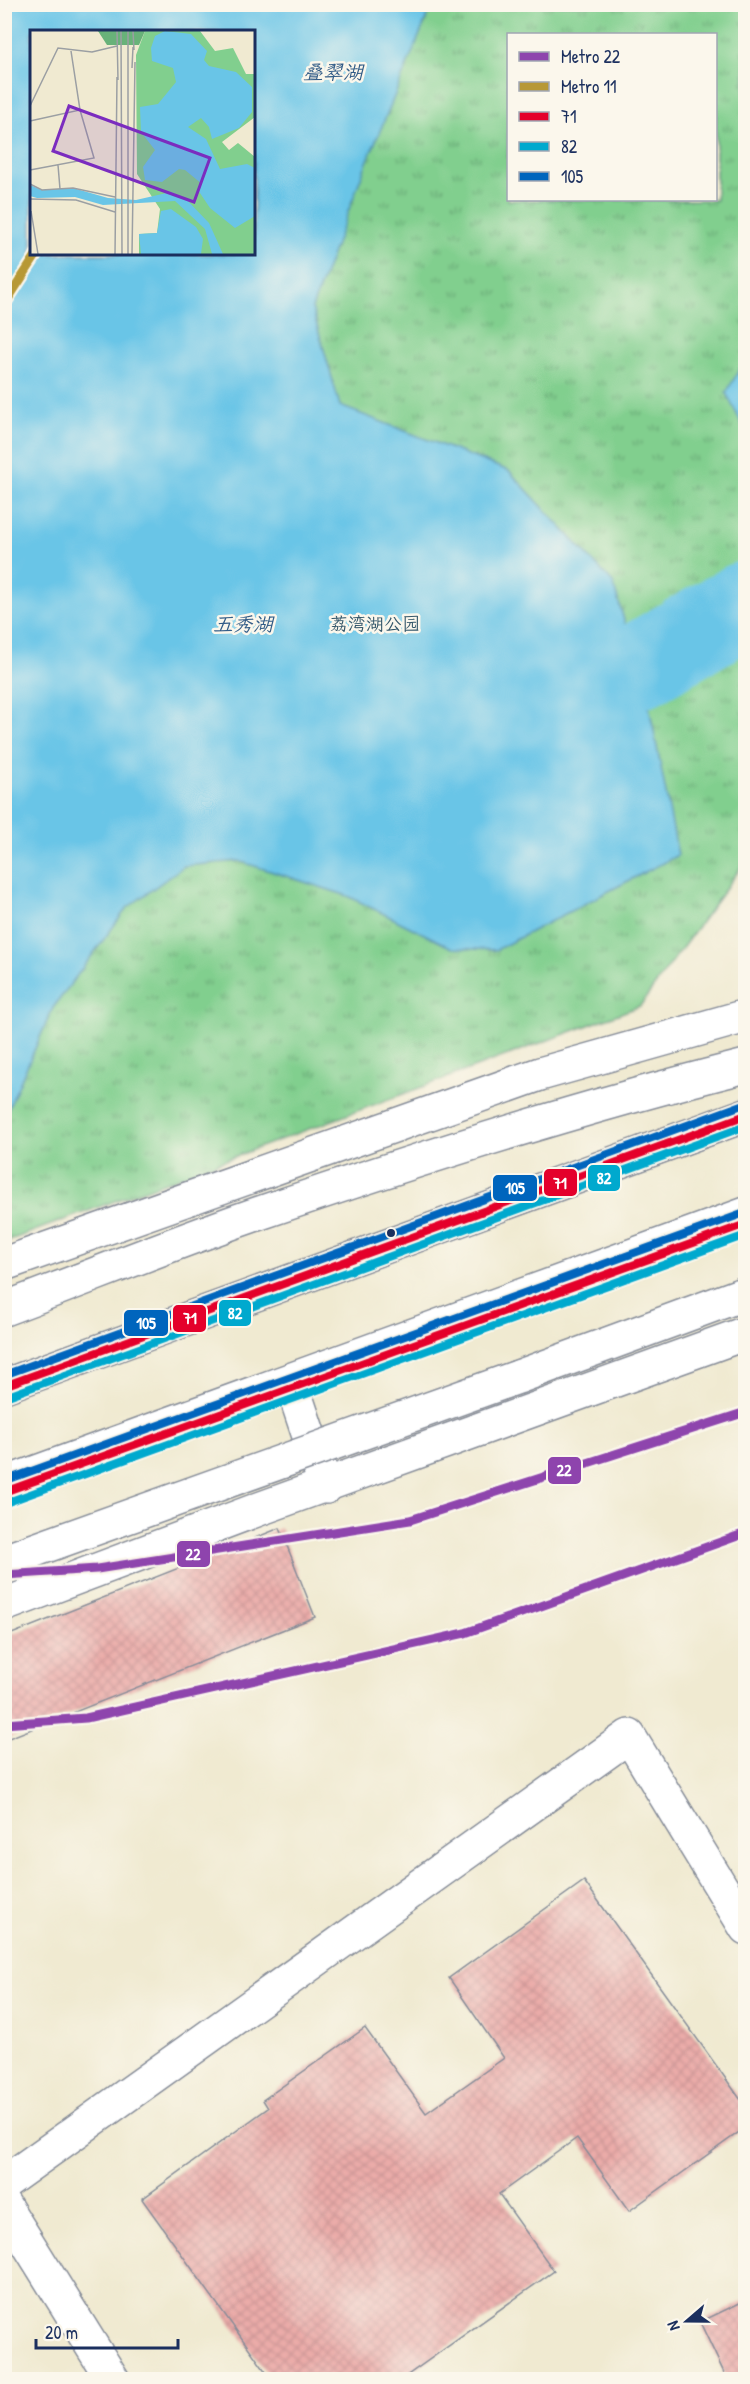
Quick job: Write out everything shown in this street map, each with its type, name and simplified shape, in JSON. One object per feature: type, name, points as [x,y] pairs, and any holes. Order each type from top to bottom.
[{"type":"main road","points":[[4,1264],[540,1074],[746,1016]]},
{"type":"main road","points":[[4,1309],[250,1216],[531,1125],[651,1090],[746,1066]]},
{"type":"main road","points":[[4,1386],[746,1115]]},
{"type":"main road","points":[[4,1394],[746,1123]]},
{"type":"main road","points":[[4,1484],[746,1214]]},
{"type":"main road","points":[[4,1492],[746,1224]]},
{"type":"main road","points":[[4,1561],[746,1293]]},
{"type":"main road","points":[[4,1605],[259,1509],[746,1333]]},
{"type":"main road","points":[[293,1388],[326,1486]]},
{"type":"main road","points":[[4,2183],[629,1736],[746,1928]]},
{"type":"main road","points":[[4,2205],[113,2379]]},
{"type":"green space","name":"荔湾湖公园","points":[[5,5],[745,5],[745,862],[640,1006],[5,1242]]},
{"type":"water","name":"五秀湖","points":[[5,4],[432,5],[363,172],[312,308],[340,406],[509,471],[613,583],[648,701],[678,855],[496,950],[452,948],[348,896],[239,861],[184,866],[127,908],[53,1008],[5,1116]]},
{"type":"water","points":[[745,143],[745,291],[739,158]]},
{"type":"water","points":[[746,360],[745,430],[726,393]]},
{"type":"building","points":[[280,1528],[315,1617],[4,1740],[4,1637]]},
{"type":"building","points":[[584,1881],[746,2107],[746,2127],[629,2211],[577,2138],[499,2194],[554,2271],[402,2379],[271,2379],[142,2199],[268,2108],[263,2100],[365,2028],[426,2113],[504,2058],[449,1978]]},
{"type":"building","points":[[746,2300],[746,2379],[727,2379],[700,2322]]},
{"type":"waterway","points":[[638,666],[746,604]]},
{"type":"metro line","name":"11","points":[[4,305],[36,255]]},
{"type":"metro line","name":"22","points":[[4,1575],[97,1569],[410,1520],[746,1412]]},
{"type":"metro line","name":"22","points":[[4,1724],[86,1718],[465,1633],[746,1533]]},
{"type":"transit line","name":"105","points":[[4,1375],[742,1105]]},
{"type":"transit line","name":"71","points":[[4,1386],[746,1115]]},
{"type":"transit line","name":"82","points":[[8,1396],[746,1126]]},
{"type":"transit line","name":"105","points":[[4,1481],[742,1214]]},
{"type":"transit line","name":"71","points":[[4,1492],[746,1224]]},
{"type":"transit line","name":"82","points":[[8,1502],[746,1235]]},
{"type":"water label","name":"叠翠湖","points":[[333,71]]}]
